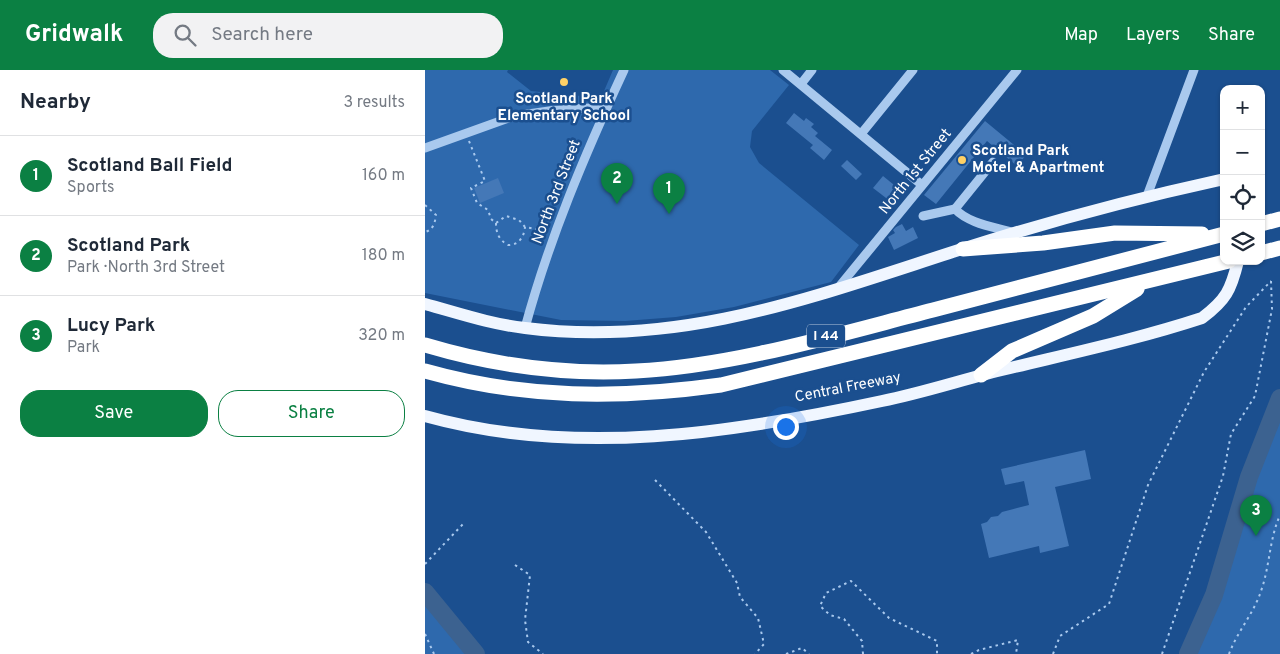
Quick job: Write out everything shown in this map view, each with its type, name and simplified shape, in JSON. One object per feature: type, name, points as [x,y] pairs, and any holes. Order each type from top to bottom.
[{"type":"highway","points":[[1265,223],[1280,219]]},
{"type":"highway","points":[[963,249],[1043,243],[1115,233],[1220,235]]},
{"type":"highway","name":"I 44","points":[[425,346],[502,363],[538,368],[616,372],[682,367],[722,360],[866,327],[1220,236]]},
{"type":"highway","points":[[1265,252],[1280,248]]},
{"type":"highway","name":"Central Freeway","points":[[425,371],[480,384],[560,394],[619,396],[666,393],[721,385],[781,372],[1220,264]]},
{"type":"highway","points":[[981,375],[1012,352],[1093,316],[1151,281]]},
{"type":"main road","points":[[425,304],[460,315],[525,328],[623,333],[657,331],[722,320],[836,291],[1014,233],[1147,196],[1220,180]]},
{"type":"main road","name":"Central Freeway","points":[[425,416],[491,430],[539,436],[616,439],[659,437],[723,430],[883,401],[1203,318],[1219,305],[1232,288],[1237,265]]},
{"type":"street","name":"North 3rd Street","points":[[525,328],[554,234],[606,107],[624,70]]},
{"type":"street","points":[[783,70],[922,185]]},
{"type":"street","points":[[801,84],[812,70]]},
{"type":"street","points":[[861,134],[913,70]]},
{"type":"street","name":"North 1st Street","points":[[836,291],[1017,70]]},
{"type":"street","points":[[1147,196],[1194,70]]},
{"type":"street","points":[[425,148],[514,116],[555,110],[606,107]]},
{"type":"street","points":[[923,216],[955,209],[993,162]]},
{"type":"street","points":[[955,209],[970,220],[1014,233]]},
{"type":"path","points":[[465,133],[485,181],[471,188],[477,203],[488,210],[491,218],[496,223],[496,231],[503,242],[508,245],[513,245],[520,240],[524,235],[525,227]]},
{"type":"path","points":[[425,205],[436,215],[432,229],[425,232]]},
{"type":"path","points":[[496,223],[506,216],[519,220],[525,227],[554,234]]},
{"type":"path","points":[[1053,654],[1060,636],[1109,604],[1148,485],[1199,381],[1246,307],[1271,282],[1272,309],[1255,396],[1231,434],[1223,476],[1162,654]]},
{"type":"path","points":[[655,480],[706,532],[737,583],[740,597],[758,618],[764,644],[755,654]]},
{"type":"path","points":[[1229,654],[1260,594],[1267,574],[1271,543],[1280,515]]},
{"type":"path","points":[[425,564],[464,523]]},
{"type":"path","points":[[515,565],[530,575],[525,620],[528,642],[543,654]]},
{"type":"path","points":[[863,654],[862,641],[844,619],[830,615],[819,606],[826,593],[851,581],[889,618],[937,641],[937,654]]},
{"type":"path","points":[[425,634],[434,654]]},
{"type":"path","points":[[971,654],[979,650],[1018,640],[1016,654]]},
{"type":"path","points":[[786,654],[802,648],[809,654]]},
{"type":"shaded area","points":[[425,70],[508,70],[507,72],[531,91],[601,98],[613,70],[770,70],[789,85],[752,131],[750,147],[759,163],[859,245],[831,282],[734,307],[676,317],[625,321],[561,320],[425,293]]},
{"type":"shaded area","points":[[1280,398],[1280,654],[1188,654],[1214,595],[1249,477]]},
{"type":"shaded area","points":[[425,592],[476,654],[425,654]]},
{"type":"building","points":[[794,113],[804,121],[806,118],[814,124],[811,127],[818,133],[815,136],[832,150],[824,160],[810,148],[813,145],[786,123]]},
{"type":"building","name":"Scotland Park Motel & Apartment","points":[[985,121],[1026,155],[1017,166],[987,141],[936,204],[924,195]]},
{"type":"building","points":[[847,160],[862,174],[856,180],[841,166]]},
{"type":"building","points":[[883,176],[899,189],[890,201],[873,188]]},
{"type":"building","points":[[498,178],[504,193],[480,203],[474,188]]},
{"type":"building","points":[[902,224],[906,231],[913,227],[918,238],[894,250],[888,237],[895,233],[893,230],[896,227]]},
{"type":"building","points":[[1085,450],[1091,479],[1055,487],[1069,546],[1040,553],[1039,546],[989,558],[981,524],[1002,512],[1029,505],[1024,481],[1005,485],[1001,469]]},
{"type":"waterway","points":[[1188,654],[1214,595],[1249,477],[1280,398]]},
{"type":"waterway","points":[[425,592],[476,654]]},
{"type":"place","name":"Scotland Park Elementary School","points":[[564,82]]},
{"type":"place","name":"Scotland Park Motel & Apartment","points":[[962,160]]},
{"type":"place","name":"Scotland Park","points":[[617,204]]},
{"type":"place","name":"Scotland Ball Field","points":[[669,214]]},
{"type":"place","name":"Lucy Park","points":[[1256,536]]}]
